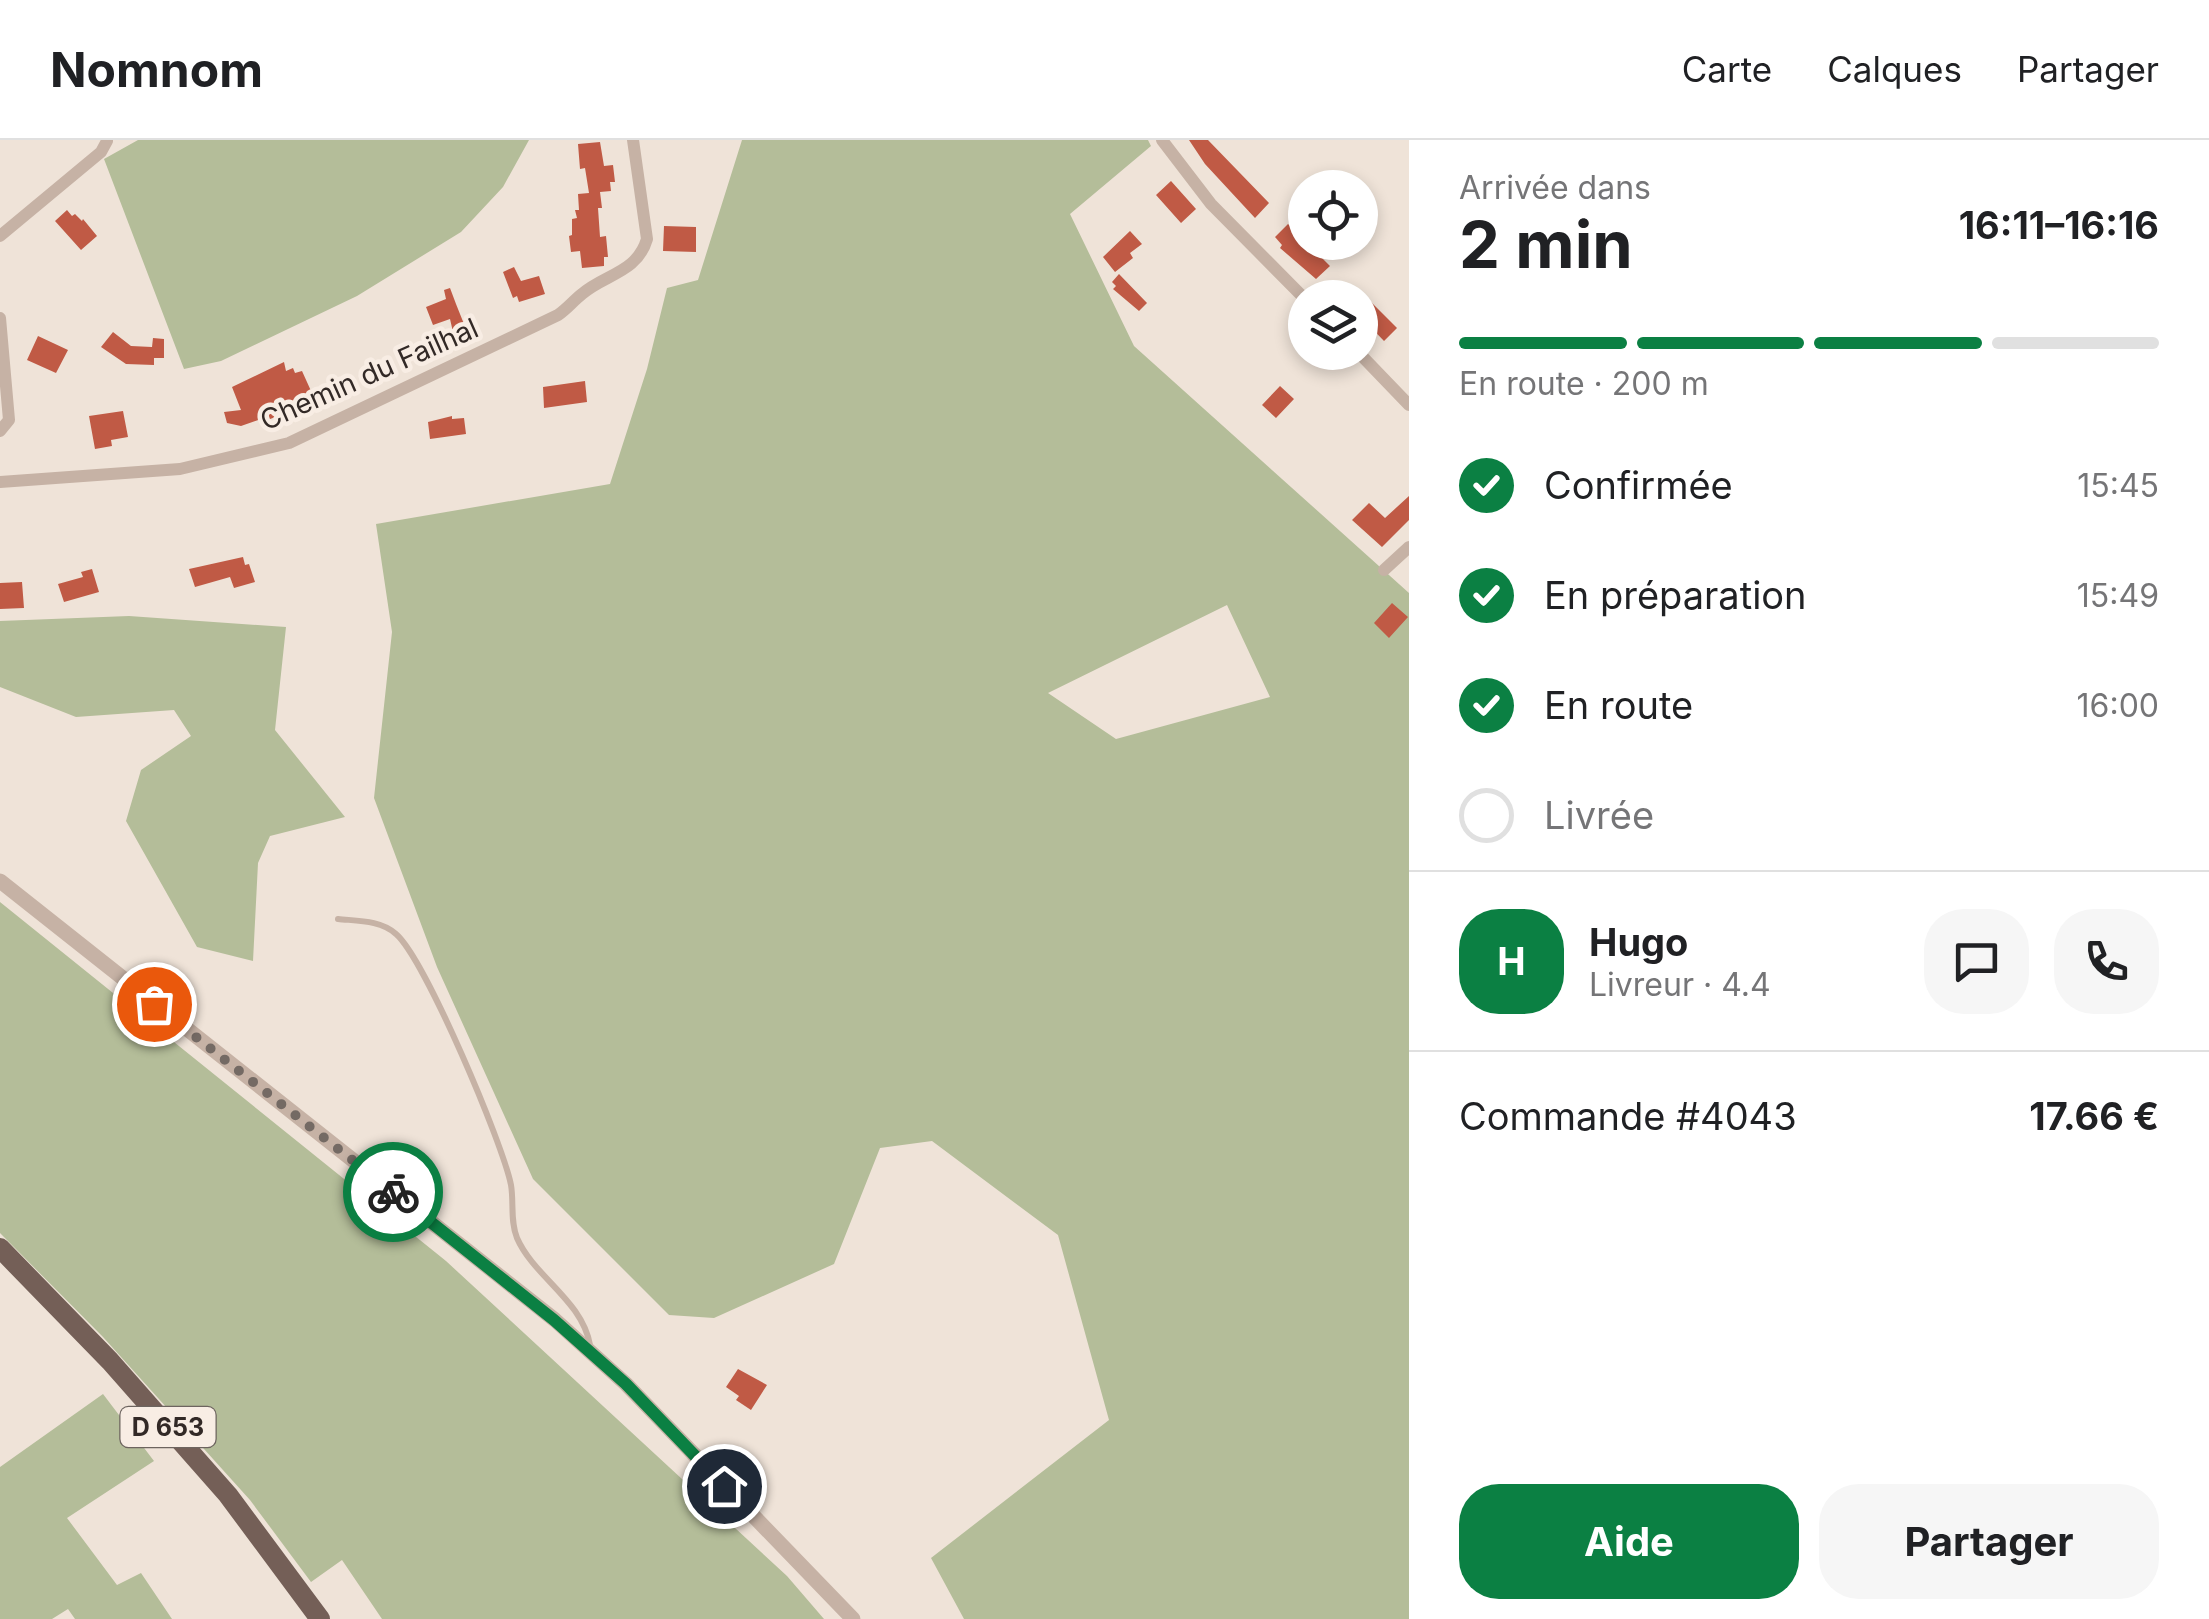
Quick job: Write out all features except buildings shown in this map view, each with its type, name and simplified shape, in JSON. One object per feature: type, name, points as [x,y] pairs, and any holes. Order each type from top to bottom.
[{"type":"main road","name":"D 653","points":[[0,1248],[110,1361],[228,1495],[320,1619]]},
{"type":"street","points":[[0,236],[101,152],[107,140]]},
{"type":"street","name":"Chemin du Failhal","points":[[0,482],[180,469],[290,443],[558,314],[642,254],[647,239],[633,140]]},
{"type":"street","points":[[1162,140],[1211,204],[1288,282]]},
{"type":"street","points":[[0,318],[9,420],[0,431]]},
{"type":"street","points":[[1375,370],[1409,405]]},
{"type":"street","points":[[1384,570],[1409,547]]},
{"type":"street","points":[[0,882],[592,1353],[853,1619]]},
{"type":"lane","points":[[338,919],[382,925],[400,937],[413,954],[502,1156],[518,1240],[586,1326],[592,1353]]},
{"type":"green space","points":[[138,140],[529,140],[503,187],[461,232],[357,296],[221,361],[184,369],[104,159]]},
{"type":"green space","points":[[742,140],[1148,140],[1151,146],[1070,214],[1134,346],[1409,593],[1409,1619],[964,1619],[931,1558],[1109,1420],[1058,1235],[932,1141],[880,1148],[834,1264],[714,1318],[669,1315],[533,1179],[437,967],[374,798],[392,632],[376,524],[610,484],[647,369],[667,288],[698,280]],"holes":[[[1227,605],[1270,697],[1116,739],[1048,693]]]},
{"type":"green space","points":[[129,616],[286,627],[275,730],[345,817],[270,836],[258,863],[253,961],[197,947],[126,821],[141,770],[191,736],[174,710],[76,717],[0,687],[0,621]]},
{"type":"green space","points":[[0,902],[446,1261],[787,1576],[824,1619],[382,1619],[342,1560],[311,1582],[250,1500],[103,1337],[0,1233]]},
{"type":"green space","points":[[103,1394],[154,1461],[67,1518],[117,1585],[141,1573],[172,1619],[75,1619],[68,1609],[52,1619],[0,1619],[0,1467]]},
{"type":"way so far","points":[[154,1004],[393,1192]]},
{"type":"route","points":[[393,1192],[554,1320],[626,1384],[724,1486]]}]
